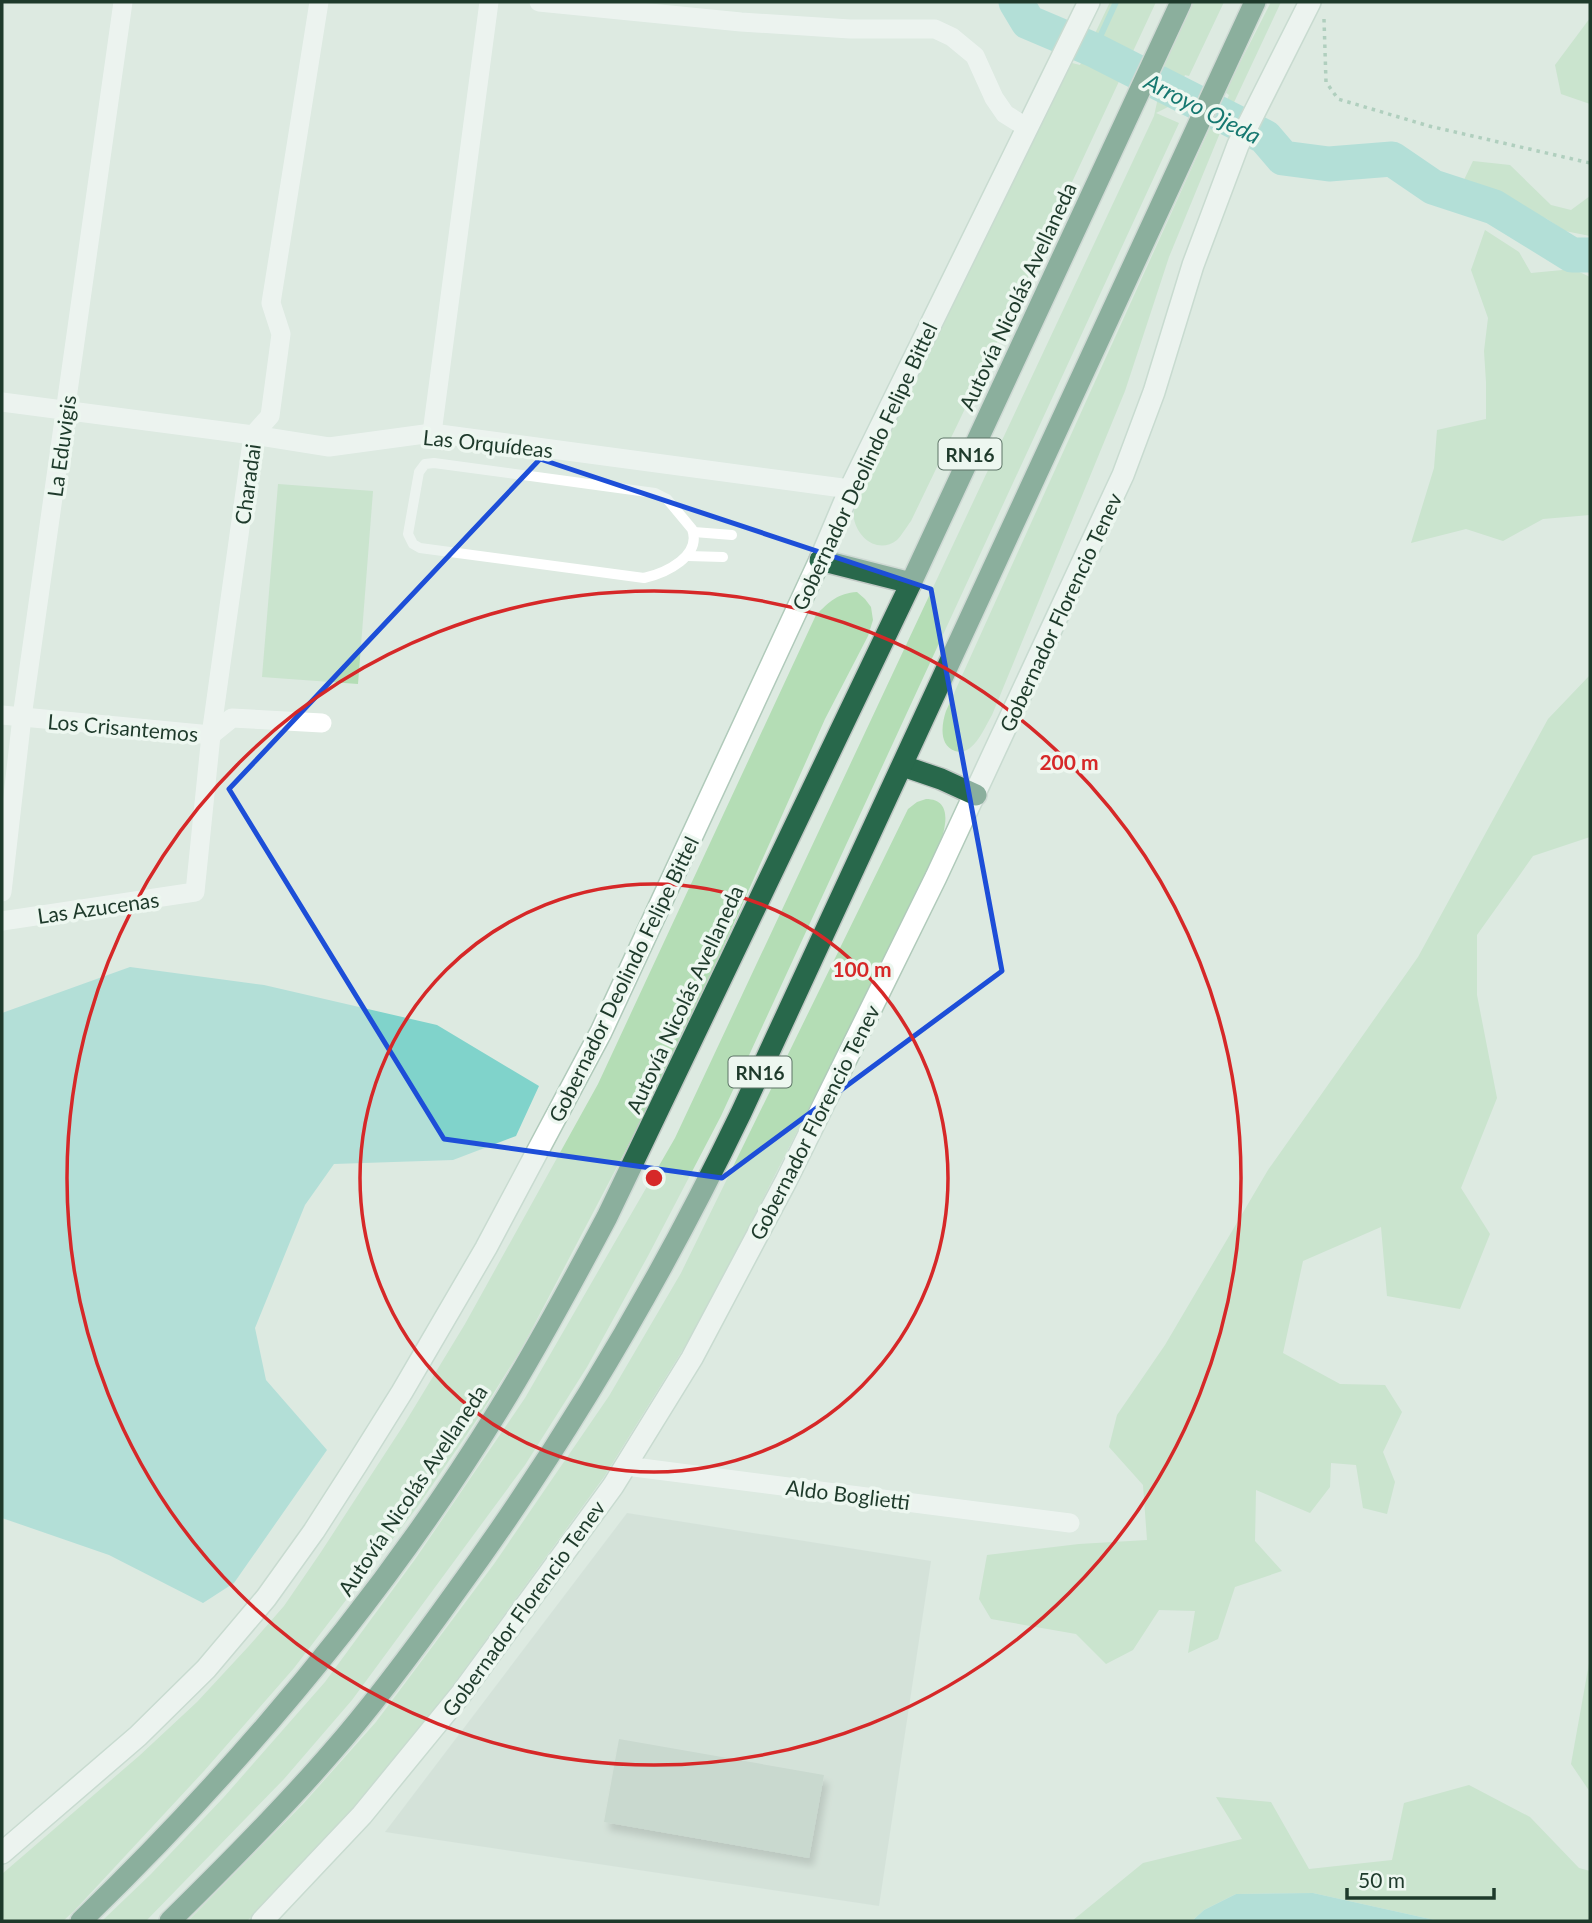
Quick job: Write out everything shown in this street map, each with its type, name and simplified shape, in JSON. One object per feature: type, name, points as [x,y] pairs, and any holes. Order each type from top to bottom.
[{"type":"highway","name":"Autovía Nicolás Avellaneda","points":[[81,1921],[162,1842],[274,1719],[332,1647],[388,1573],[497,1412],[552,1320],[607,1217],[911,583],[1181,2]]},
{"type":"highway","name":"RN16","points":[[170,1921],[291,1798],[333,1751],[438,1617],[550,1456],[631,1324],[701,1197],[1255,2]]},
{"type":"highway","points":[[820,560],[911,583]]},
{"type":"highway","points":[[903,766],[976,795]]},
{"type":"street","name":"La Eduvigis","points":[[2,891],[22,717],[122,2]]},
{"type":"street","name":"Charadai","points":[[195,892],[211,736],[253,435],[270,416],[281,334],[271,303],[319,2]]},
{"type":"street","points":[[432,433],[489,2]]},
{"type":"street","points":[[539,2],[741,22],[850,29],[935,29],[952,37],[975,55],[994,98],[1005,114],[1026,127]]},
{"type":"street","name":"Gobernador Deolindo Felipe Bittel","points":[[2,1853],[138,1736],[206,1669],[265,1598],[314,1531],[410,1380],[493,1236],[601,1032],[820,560],[850,489],[1089,2]]},
{"type":"street","name":"Gobernador Florencio Tenev","points":[[262,1921],[348,1832],[461,1694],[626,1466],[692,1358],[769,1212],[976,795],[1123,475],[1238,145],[1257,107],[1317,9]]},
{"type":"street","name":"Las Orquídeas","points":[[2,402],[329,447],[432,433],[850,489]]},
{"type":"street","name":"Los Crisantemos","points":[[2,715],[211,736],[232,718],[322,723]]},
{"type":"street","name":"Las Azucenas","points":[[2,921],[195,892]]},
{"type":"street","name":"Aldo Boglietti","points":[[626,1466],[1070,1523]]},
{"type":"lane","points":[[434,463],[655,493],[667,499],[694,532],[693,547],[688,556],[653,576],[637,578],[420,548],[413,544],[408,534],[419,472],[425,464],[434,463]]},
{"type":"lane","points":[[694,532],[732,535]]},
{"type":"lane","points":[[688,556],[723,557]]},
{"type":"path","points":[[1317,9],[1326,82],[1338,99],[1429,126],[1590,163]]},
{"type":"highlighted area","points":[[540,459],[931,589],[1002,971],[722,1178],[444,1139],[229,789]]},
{"type":"shaded area","points":[[627,1513],[931,1561],[879,1906],[385,1832]]},
{"type":"green space","points":[[1110,2],[1156,2],[911,521],[899,538],[890,544],[877,545],[870,542],[856,526],[855,502],[1068,62],[1080,65]]},
{"type":"green space","points":[[1188,2],[1224,2],[1189,76],[1185,75],[1172,105],[1156,113],[1179,123],[721,1116],[587,1367],[525,1465],[352,1700],[284,1779],[146,1921],[102,1921],[224,1797],[325,1682],[416,1558],[525,1398],[675,1138],[1154,116],[1165,66],[1157,62]]},
{"type":"green space","points":[[1271,2],[1281,2],[1222,128],[1169,257],[1125,391],[992,715],[974,745],[965,751],[955,751],[944,739],[946,711],[1212,123],[1216,125],[1229,95],[1225,92]]},
{"type":"green space","points":[[1590,18],[1590,104],[1561,94],[1555,65]]},
{"type":"green space","points":[[1473,161],[1510,165],[1551,205],[1571,210],[1590,196],[1590,236],[1565,231],[1547,219],[1463,182]]},
{"type":"green space","points":[[1485,230],[1519,252],[1531,273],[1573,269],[1590,277],[1590,515],[1543,519],[1503,541],[1466,529],[1411,543],[1434,468],[1437,430],[1486,419],[1484,351],[1488,318],[1471,270]]},
{"type":"green space","points":[[278,484],[373,491],[358,684],[262,677]]},
{"type":"green space","points":[[857,592],[871,607],[873,620],[868,636],[825,719],[672,1062],[522,1348],[478,1418],[418,1506],[294,1668],[204,1771],[74,1911],[63,1921],[2,1921],[2,1874],[139,1756],[197,1702],[248,1647],[284,1606],[403,1426],[465,1324],[598,1084],[816,615],[834,599]]},
{"type":"green space","points":[[1590,675],[1590,837],[1533,856],[1477,935],[1477,995],[1497,1098],[1461,1188],[1490,1234],[1460,1309],[1387,1296],[1381,1227],[1303,1261],[1283,1353],[1340,1384],[1385,1385],[1402,1412],[1383,1452],[1395,1482],[1387,1514],[1363,1508],[1356,1465],[1331,1463],[1330,1487],[1310,1513],[1256,1490],[1255,1541],[1282,1571],[1235,1587],[1218,1639],[1188,1653],[1195,1611],[1159,1610],[1133,1650],[1106,1664],[1076,1634],[991,1619],[979,1599],[987,1555],[1079,1544],[1147,1540],[1143,1485],[1109,1447],[1117,1415],[1165,1345],[1268,1170],[1418,957],[1548,719]]},
{"type":"green space","points":[[926,799],[937,801],[943,808],[945,817],[942,839],[930,869],[731,1262],[687,1343],[604,1477],[419,1732],[313,1857],[247,1921],[188,1921],[304,1803],[376,1722],[494,1564],[609,1396],[681,1273],[908,809]]},
{"type":"green space","points":[[1590,1658],[1590,1792],[1571,1764]]},
{"type":"green space","points":[[1469,1785],[1530,1817],[1579,1868],[1590,1871],[1590,1921],[1439,1921],[1313,1893],[1236,1894],[1204,1910],[1192,1921],[1072,1921],[1143,1863],[1242,1839],[1216,1797],[1271,1802],[1309,1869],[1392,1860],[1404,1803]]},
{"type":"water","points":[[130,967],[264,985],[437,1025],[539,1086],[516,1136],[453,1160],[334,1164],[305,1205],[255,1328],[266,1380],[327,1450],[234,1583],[203,1603],[109,1555],[2,1518],[2,1013]]},
{"type":"water","points":[[1313,1893],[1439,1921],[1192,1921],[1204,1910],[1236,1894]]},
{"type":"building","points":[[619,1739],[824,1775],[809,1858],[604,1822]]},
{"type":"waterway","name":"Arroyo Ojeda","points":[[1016,2],[1028,22],[1094,50],[1265,137],[1283,158],[1329,164],[1392,159],[1433,187],[1494,207],[1572,255],[1590,255]]},
{"type":"waterway","points":[[1094,50],[1116,2]]}]
